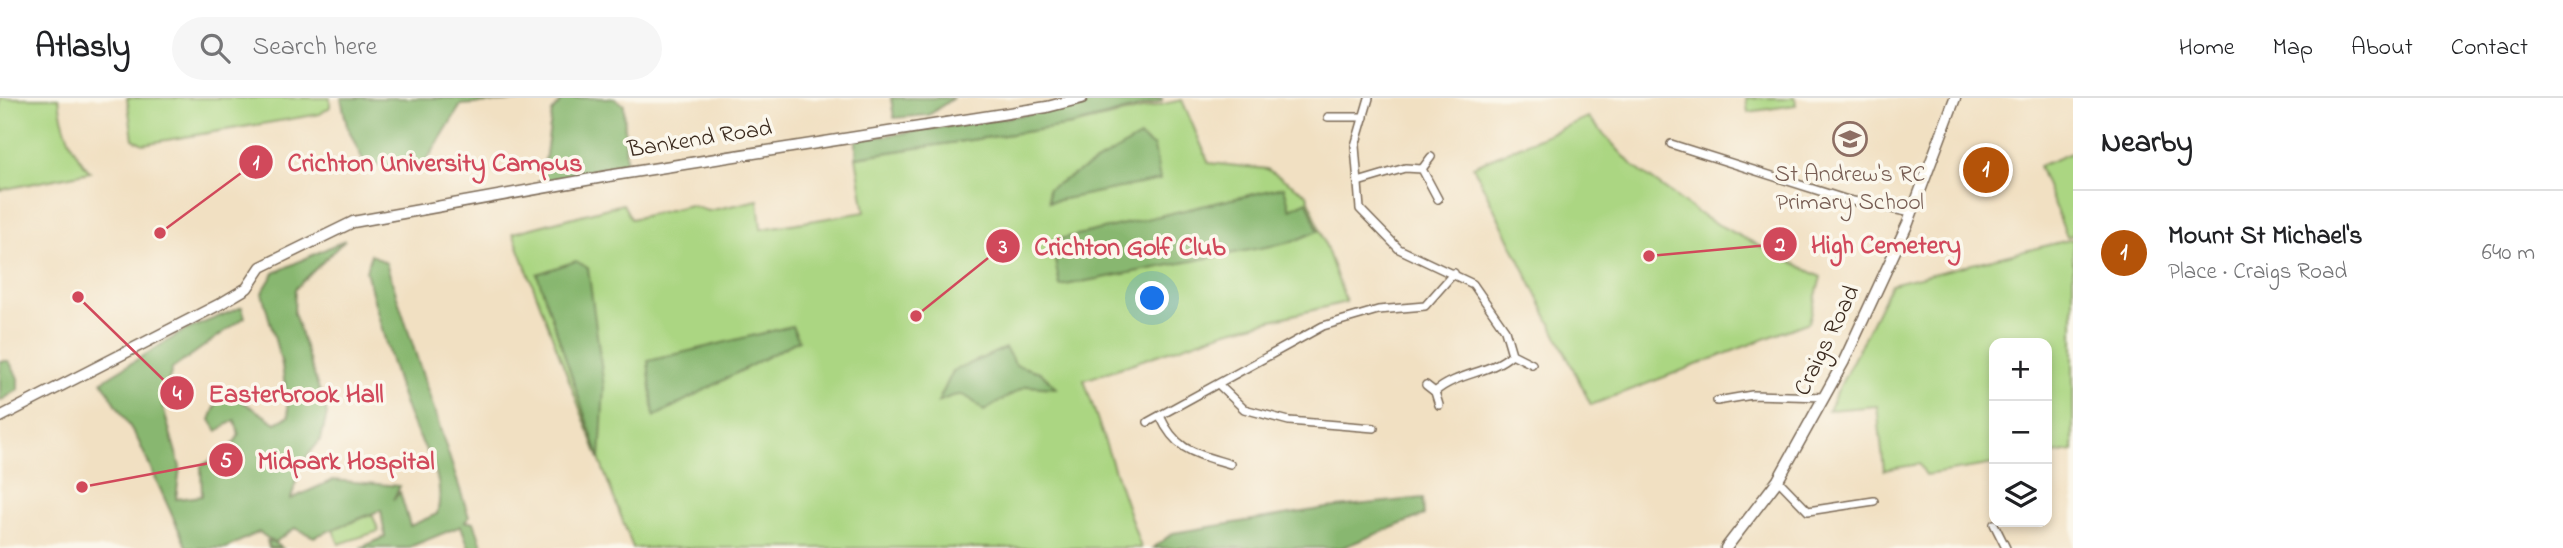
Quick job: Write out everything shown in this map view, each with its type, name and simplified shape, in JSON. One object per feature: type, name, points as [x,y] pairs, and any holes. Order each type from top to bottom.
[{"type":"street","name":"Bankend Road","points":[[0,417],[220,304],[247,288],[261,267],[353,222],[648,170],[1047,107],[1082,98]]},
{"type":"street","points":[[1369,98],[1355,146],[1360,209],[1399,249],[1474,284],[1505,330],[1513,355],[1532,365]]},
{"type":"street","name":"Craigs Road","points":[[1726,548],[1778,480],[1824,397],[1912,213],[1955,98]]},
{"type":"street","points":[[1328,117],[1364,117]]},
{"type":"street","points":[[1671,144],[1848,200],[1912,213]]},
{"type":"street","points":[[1422,169],[1431,157]]},
{"type":"street","points":[[1358,182],[1405,168],[1422,169]]},
{"type":"street","points":[[1422,169],[1438,199]]},
{"type":"street","points":[[1148,422],[1323,326],[1378,310],[1425,306],[1454,273]]},
{"type":"street","points":[[1435,392],[1449,380],[1501,365],[1513,355]]},
{"type":"street","points":[[1219,385],[1244,409],[1289,421],[1374,428]]},
{"type":"street","points":[[1426,385],[1435,392],[1439,405]]},
{"type":"street","points":[[1717,401],[1752,395],[1824,397]]},
{"type":"street","points":[[1160,416],[1170,438],[1183,447],[1230,464]]},
{"type":"street","points":[[1778,480],[1808,510],[1874,500]]},
{"type":"street","points":[[1996,527],[2006,548]]},
{"type":"green space","points":[[0,98],[59,98],[68,138],[90,172],[0,190]]},
{"type":"green space","points":[[127,98],[330,98],[330,107],[320,114],[143,144],[133,139]]},
{"type":"green space","points":[[341,98],[554,98],[461,105],[421,170],[404,170],[363,161],[347,126]]},
{"type":"green space","points":[[564,98],[613,98],[624,105],[626,162],[542,182],[552,112]]},
{"type":"green space","points":[[891,98],[953,98],[929,115],[894,118]]},
{"type":"green space","points":[[1102,98],[1162,98],[1162,101],[1072,125],[856,157],[856,140],[1063,109]]},
{"type":"green space","points":[[1746,98],[1795,98],[1796,105],[1748,112]]},
{"type":"green space","points":[[1182,100],[1209,163],[1267,169],[1307,194],[1346,302],[1227,331],[1084,380],[1141,548],[633,548],[513,233],[623,204],[631,219],[690,205],[708,211],[758,200],[761,229],[865,212],[856,157],[1072,125]]},
{"type":"green space","points":[[1588,117],[1633,166],[1705,218],[1821,277],[1809,322],[1591,405],[1473,166]]},
{"type":"green space","points":[[1140,137],[1154,147],[1160,180],[1049,202],[1048,189]]},
{"type":"green space","points":[[2073,152],[2073,235],[2067,237],[2039,166]]},
{"type":"green space","points":[[1284,187],[1290,209],[1307,201],[1318,231],[1292,242],[1060,286],[1051,241]]},
{"type":"green space","points":[[2073,239],[2073,451],[2052,454],[2052,338],[1989,338],[1989,465],[1926,475],[1919,464],[1884,470],[1877,406],[1828,410],[1891,284]]},
{"type":"green space","points":[[345,240],[295,289],[294,313],[327,414],[321,439],[301,464],[291,499],[333,480],[400,486],[393,500],[400,492],[410,526],[437,514],[439,485],[406,408],[390,357],[366,271],[371,254],[386,263],[469,517],[465,522],[474,522],[483,548],[469,548],[461,526],[407,548],[360,548],[385,537],[381,510],[314,537],[295,528],[274,543],[282,548],[269,548],[267,541],[273,542],[259,532],[226,548],[187,548],[138,440],[102,381],[184,331],[242,307],[245,317],[172,369],[162,404],[180,467],[176,499],[202,496],[201,466],[229,450],[239,435],[235,420],[217,431],[210,420],[219,397],[240,400],[276,423],[289,416],[282,365],[262,293],[274,273]]},
{"type":"green space","points":[[576,261],[588,268],[604,387],[600,460],[537,274]]},
{"type":"green space","points":[[792,326],[799,340],[654,417],[648,361]]},
{"type":"green space","points":[[1005,348],[1016,365],[1040,372],[1057,388],[1026,386],[984,411],[962,395],[938,402],[953,371]]},
{"type":"green space","points":[[0,361],[9,361],[18,378],[18,390],[0,401]]},
{"type":"green space","points":[[1423,498],[1424,515],[1341,548],[1153,548],[1173,533],[1327,508]]},
{"type":"green space","points":[[372,514],[379,531],[339,544],[333,530]]},
{"type":"place","name":"St Andrew's RC Primary School","points":[[1850,139]]},
{"type":"place","name":"Mount St Michael's","points":[[1986,170]]},
{"type":"place","name":"Crichton University Campus","points":[[160,233]]},
{"type":"place","name":"High Cemetery","points":[[1649,256]]},
{"type":"place","name":"Easterbrook Hall","points":[[78,297]]},
{"type":"place","name":"Crichton Golf Club","points":[[916,316]]},
{"type":"place","name":"Midpark Hospital","points":[[82,487]]}]
